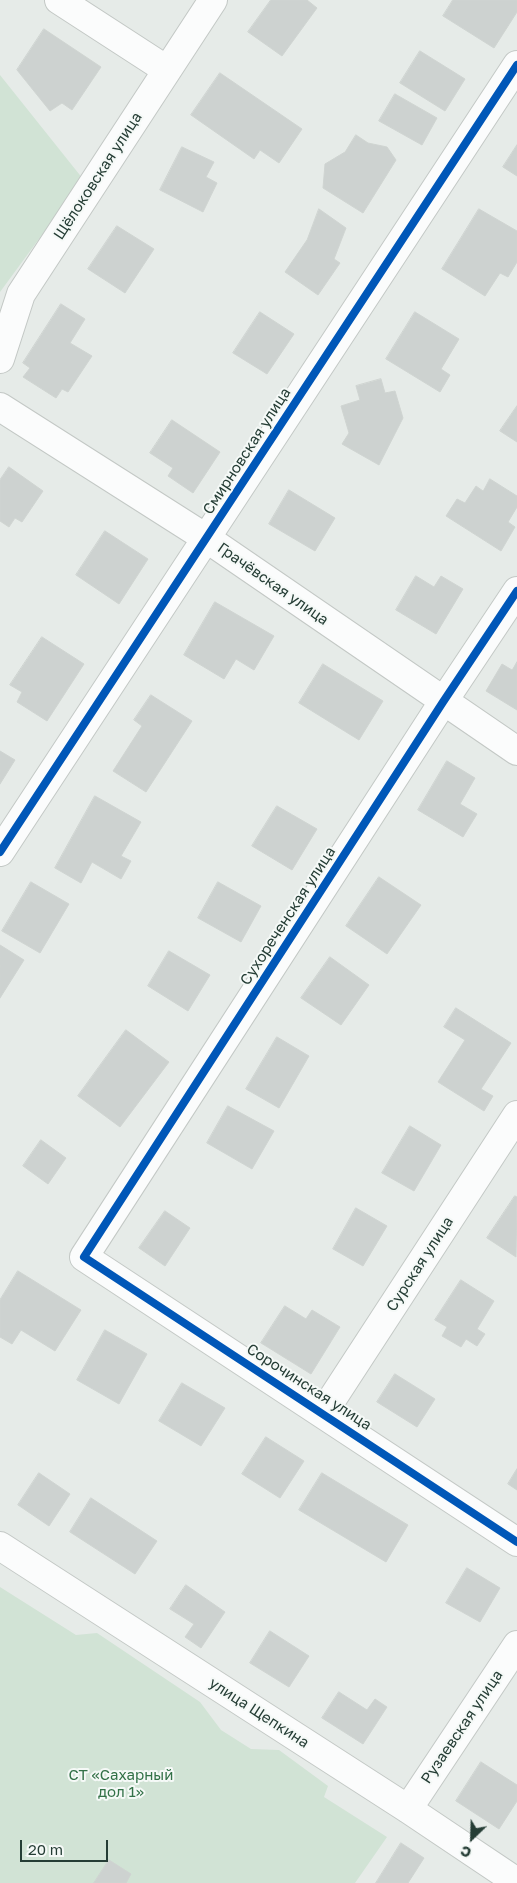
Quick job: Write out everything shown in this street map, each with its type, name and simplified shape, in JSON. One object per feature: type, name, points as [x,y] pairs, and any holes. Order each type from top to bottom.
[{"type":"street","points":[[59,0],[167,70]]},
{"type":"street","name":"Щёлоковская улица","points":[[0,359],[21,294],[213,0]]},
{"type":"street","name":"Смирновская улица","points":[[0,852],[517,65]]},
{"type":"street","name":"Грачёвская улица","points":[[0,406],[206,538],[442,702],[517,751]]},
{"type":"street","name":"Сухореченская улица","points":[[84,1257],[442,702],[517,590]]},
{"type":"street","name":"Сурская улица","points":[[324,1413],[517,1116]]},
{"type":"street","name":"Сорочинская улица","points":[[84,1257],[324,1413],[517,1542]]},
{"type":"street","name":"улица Щепкина","points":[[0,1546],[408,1808],[517,1882]]},
{"type":"street","name":"Рузаевская улица","points":[[408,1808],[517,1645]]},
{"type":"green space","points":[[0,75],[83,179],[0,292]]},
{"type":"green space","name":"СТ «Сахарный дол 1»","points":[[0,1587],[76,1635],[97,1633],[200,1702],[221,1730],[251,1749],[279,1750],[328,1786],[324,1797],[387,1837],[355,1883],[0,1883]]},
{"type":"building","points":[[271,0],[307,0],[317,8],[282,56],[248,32]]},
{"type":"building","points":[[453,0],[517,0],[517,12],[494,48],[443,16]]},
{"type":"building","points":[[44,29],[101,67],[72,110],[62,103],[50,111],[17,70]]},
{"type":"building","points":[[420,51],[465,79],[445,111],[400,83]]},
{"type":"building","points":[[220,73],[302,129],[279,163],[260,150],[254,159],[191,115]]},
{"type":"building","points":[[395,94],[437,118],[422,145],[379,121]]},
{"type":"building","points":[[356,135],[368,143],[387,147],[396,160],[363,213],[323,188],[325,164],[345,152]]},
{"type":"building","points":[[517,145],[517,176],[503,167]]},
{"type":"building","points":[[182,147],[214,162],[206,177],[217,183],[203,212],[160,190]]},
{"type":"building","points":[[319,209],[346,228],[334,259],[340,263],[318,295],[285,272],[307,240]]},
{"type":"building","points":[[479,209],[517,231],[517,262],[508,277],[500,273],[485,296],[442,269]]},
{"type":"building","points":[[117,226],[154,249],[125,293],[88,269]]},
{"type":"building","points":[[61,304],[85,319],[70,343],[92,356],[68,392],[62,389],[56,398],[23,377],[30,368],[23,363]]},
{"type":"building","points":[[260,312],[294,334],[267,374],[233,353]]},
{"type":"building","points":[[415,312],[459,339],[441,369],[450,375],[440,392],[386,359]]},
{"type":"building","points":[[381,379],[385,393],[395,391],[403,418],[379,465],[342,444],[349,433],[341,406],[360,400],[356,386]]},
{"type":"building","points":[[517,406],[517,442],[500,431]]},
{"type":"building","points":[[172,420],[220,452],[193,493],[168,476],[173,468],[150,453]]},
{"type":"building","points":[[9,467],[43,491],[22,522],[15,518],[9,527],[0,521],[0,480]]},
{"type":"building","points":[[490,479],[517,496],[517,507],[508,522],[515,527],[501,551],[446,516],[457,499],[465,503],[476,486],[483,491]]},
{"type":"building","points":[[289,490],[335,518],[315,551],[269,524]]},
{"type":"building","points":[[105,531],[148,559],[119,604],[76,575]]},
{"type":"building","points":[[416,576],[434,587],[441,576],[463,589],[436,634],[396,610]]},
{"type":"building","points":[[215,602],[274,636],[254,670],[236,659],[224,679],[184,655]]},
{"type":"building","points":[[42,637],[84,664],[47,721],[17,702],[22,692],[10,685]]},
{"type":"building","points":[[517,662],[517,710],[486,691],[502,664],[512,670]]},
{"type":"building","points":[[323,664],[383,701],[359,740],[299,703]]},
{"type":"building","points":[[151,695],[192,721],[146,792],[113,771],[142,726],[134,720]]},
{"type":"building","points":[[0,751],[15,760],[0,784]]},
{"type":"building","points":[[447,761],[475,778],[460,804],[477,814],[463,837],[418,810]]},
{"type":"building","points":[[95,796],[141,822],[121,856],[131,861],[121,879],[92,862],[81,883],[55,868]]},
{"type":"building","points":[[277,806],[317,829],[292,870],[252,846]]},
{"type":"building","points":[[379,877],[421,905],[387,954],[346,926]]},
{"type":"building","points":[[31,882],[69,904],[40,953],[2,931]]},
{"type":"building","points":[[218,882],[261,906],[241,942],[198,918]]},
{"type":"building","points":[[0,945],[24,960],[0,998]]},
{"type":"building","points":[[169,951],[210,975],[188,1011],[148,986]]},
{"type":"building","points":[[330,957],[369,985],[341,1025],[301,998]]},
{"type":"building","points":[[456,1008],[511,1043],[481,1089],[493,1096],[484,1111],[438,1082],[465,1040],[444,1027]]},
{"type":"building","points":[[126,1030],[169,1062],[120,1127],[78,1096]]},
{"type":"building","points":[[277,1037],[309,1056],[279,1108],[246,1089]]},
{"type":"building","points":[[228,1106],[274,1131],[252,1169],[207,1143]]},
{"type":"building","points":[[410,1126],[441,1145],[414,1191],[382,1173]]},
{"type":"building","points":[[41,1140],[66,1158],[48,1184],[23,1166]]},
{"type":"building","points":[[515,1196],[517,1197],[516,1257],[487,1238]]},
{"type":"building","points":[[356,1208],[387,1226],[363,1266],[333,1249]]},
{"type":"building","points":[[165,1211],[190,1228],[165,1266],[139,1248]]},
{"type":"building","points":[[18,1271],[81,1310],[55,1351],[21,1330],[12,1344],[0,1337],[0,1300]]},
{"type":"building","points":[[461,1280],[494,1301],[477,1329],[485,1334],[477,1346],[466,1339],[461,1347],[442,1336],[447,1327],[435,1320]]},
{"type":"building","points":[[285,1306],[306,1319],[312,1310],[340,1327],[311,1374],[261,1343]]},
{"type":"building","points":[[105,1330],[147,1354],[119,1404],[77,1380]]},
{"type":"building","points":[[395,1374],[435,1399],[417,1427],[377,1402]]},
{"type":"building","points":[[182,1383],[225,1408],[201,1446],[159,1421]]},
{"type":"building","points":[[266,1437],[304,1461],[280,1498],[242,1474]]},
{"type":"building","points":[[517,1469],[517,1490],[508,1484]]},
{"type":"building","points":[[39,1473],[70,1494],[49,1526],[18,1505]]},
{"type":"building","points":[[322,1473],[408,1525],[386,1562],[299,1510]]},
{"type":"building","points":[[91,1498],[157,1541],[135,1574],[70,1532]]},
{"type":"building","points":[[467,1568],[500,1588],[480,1622],[446,1603]]},
{"type":"building","points":[[186,1585],[225,1612],[201,1648],[185,1637],[194,1624],[170,1609]]},
{"type":"building","points":[[270,1631],[309,1656],[289,1687],[250,1663]]},
{"type":"building","points":[[339,1692],[367,1710],[375,1699],[387,1707],[363,1744],[322,1718]]},
{"type":"building","points":[[481,1762],[517,1785],[517,1801],[499,1829],[456,1801]]},
{"type":"building","points":[[401,1843],[424,1858],[408,1883],[376,1883]]},
{"type":"building","points":[[109,1860],[131,1874],[126,1883],[94,1883]]},
{"type":"cycle path","points":[[0,852],[517,65]]},
{"type":"cycle path","points":[[517,591],[443,702],[84,1257],[517,1542]]}]
